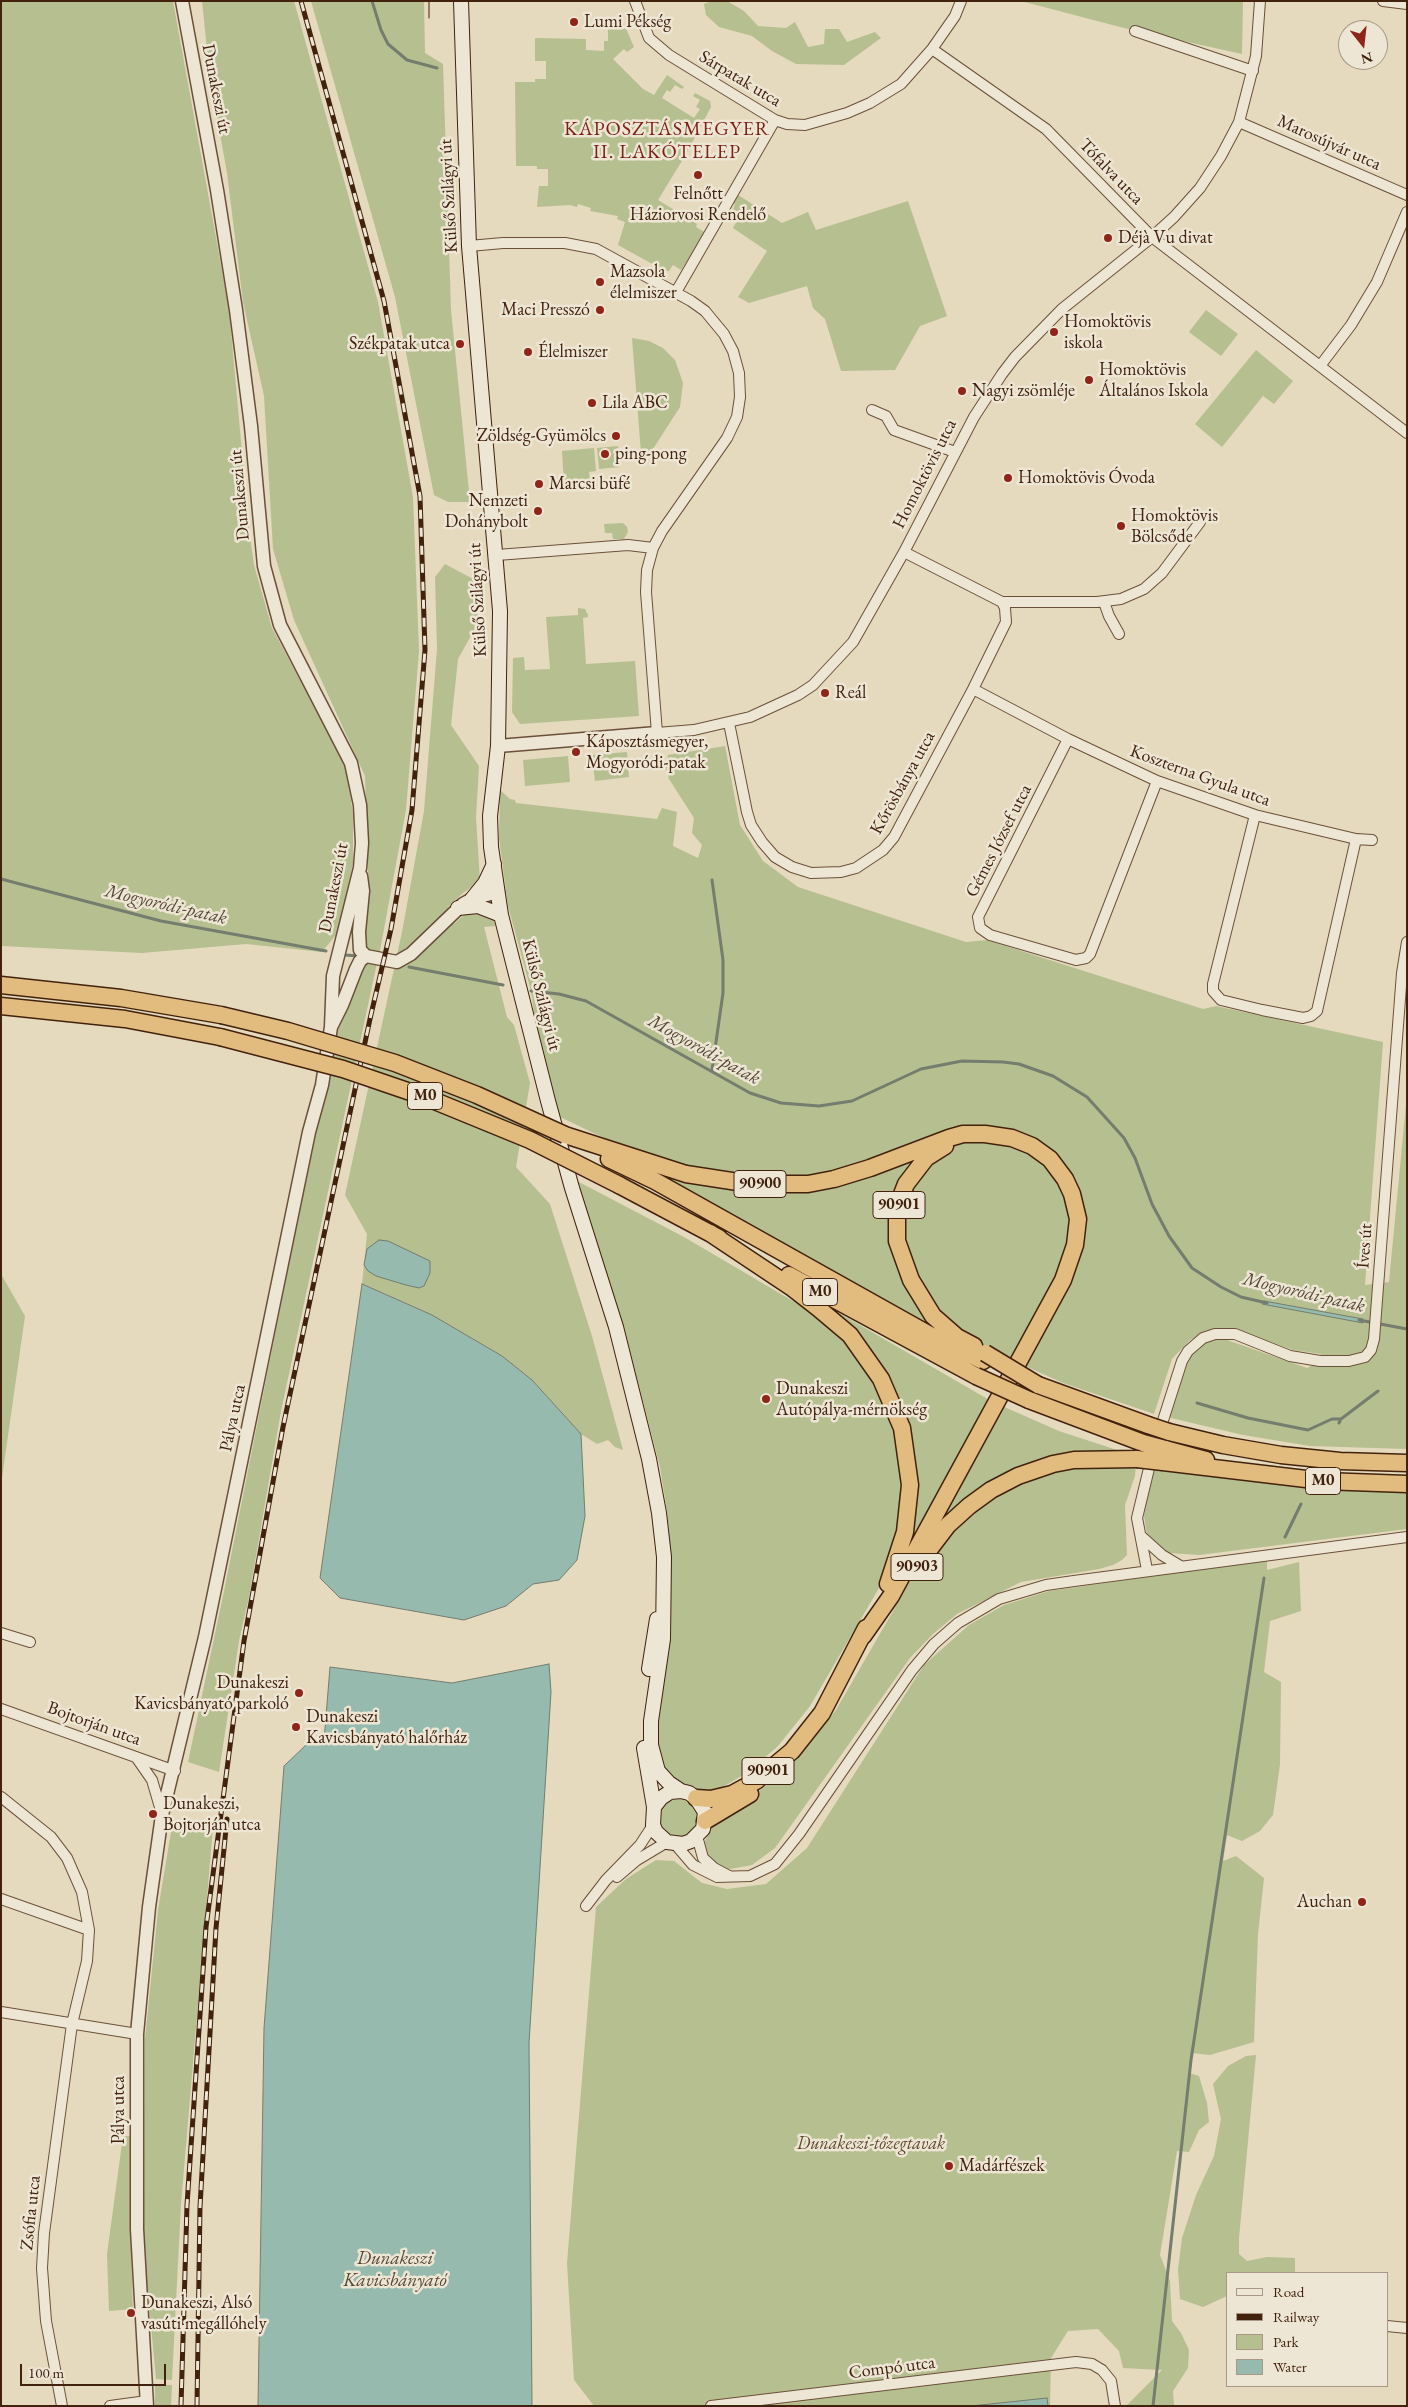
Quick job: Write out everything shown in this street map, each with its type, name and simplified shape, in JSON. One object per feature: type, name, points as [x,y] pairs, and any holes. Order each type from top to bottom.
[{"type":"highway","name":"M0","points":[[1,985],[121,998],[220,1015],[297,1033],[395,1063],[477,1094],[621,1159],[655,1182],[981,1363],[1029,1400],[1142,1443],[1164,1456],[1240,1470],[1323,1481],[1407,1484]]},
{"type":"highway","name":"M0","points":[[1,1006],[125,1019],[220,1036],[343,1068],[425,1096],[530,1140],[710,1234],[981,1363]]},
{"type":"highway","name":"90900","points":[[621,1159],[711,1179],[761,1184],[808,1184],[834,1179],[870,1168],[963,1134],[985,1134]]},
{"type":"highway","name":"90901","points":[[696,1798],[712,1799],[732,1794],[756,1781],[792,1751],[822,1713],[869,1636],[891,1596],[1063,1280],[1075,1245],[1077,1214],[1072,1194],[1058,1168],[1050,1159],[1032,1146],[1012,1138],[985,1134],[956,1141],[926,1158],[914,1171],[902,1191],[897,1218],[900,1252],[918,1294],[933,1316],[958,1337],[981,1363],[1038,1386]]},
{"type":"highway","points":[[710,1234],[791,1287],[850,1335],[881,1379],[892,1402],[902,1428],[908,1459],[910,1485],[908,1516],[896,1565],[869,1636]]},
{"type":"highway","name":"M0","points":[[1038,1386],[1169,1432],[1223,1445],[1281,1455],[1340,1461],[1407,1463]]},
{"type":"highway","name":"90903","points":[[869,1636],[929,1549],[948,1525],[991,1490],[1018,1476],[1054,1464],[1099,1458],[1137,1459],[1164,1456]]},
{"type":"highway","name":"90901","points":[[705,1821],[766,1784],[794,1758],[835,1709],[869,1636]]},
{"type":"main road","name":"Külső Szilágyi út","points":[[461,1],[469,246],[500,611],[498,746],[490,816],[494,864],[501,915],[548,1101],[572,1188],[616,1327],[636,1402],[661,1526],[664,1557],[663,1592]]},
{"type":"main road","points":[[472,899],[485,882],[494,864]]},
{"type":"main road","points":[[458,908],[478,906],[501,915]]},
{"type":"main road","points":[[663,1592],[663,1639],[651,1720],[651,1746],[658,1771],[668,1783],[696,1798],[705,1812],[705,1821],[698,1836],[691,1841],[671,1843],[661,1838],[653,1825],[654,1807],[643,1746],[643,1720],[654,1636],[663,1592]]},
{"type":"main road","points":[[654,1807],[665,1795],[681,1791]]},
{"type":"street","name":"Dunakeszi út","points":[[182,1],[217,190],[236,310],[251,426],[264,566],[280,625],[351,763],[361,814],[360,868],[335,967],[330,1007],[331,1027]]},
{"type":"street","name":"Sárpatak utca","points":[[635,1],[649,38],[668,55],[775,120],[786,124],[805,125],[826,121],[870,103],[901,84],[932,49],[956,16],[960,1]]},
{"type":"street","name":"Homoktövis utca","points":[[498,746],[694,730],[729,723],[750,717],[790,699],[813,685],[828,671],[843,655],[864,625],[955,452],[996,381],[1033,337],[1062,309],[1174,217],[1200,188],[1221,156],[1239,122],[1253,71],[1260,1]]},
{"type":"street","points":[[1383,1],[1407,4]]},
{"type":"street","points":[[1135,31],[1253,71]]},
{"type":"street","name":"Tófalva utca","points":[[932,49],[1046,129],[1152,237],[1407,433]]},
{"type":"street","points":[[676,292],[775,120]]},
{"type":"street","name":"Marosújvár utca","points":[[1239,122],[1407,195]]},
{"type":"street","points":[[1320,366],[1351,326],[1377,282],[1407,212]]},
{"type":"street","points":[[469,246],[503,243],[577,245],[609,255],[676,292],[705,311],[724,334],[737,362],[740,397],[737,417],[727,438],[662,531],[653,548],[647,570],[646,592],[657,733]]},
{"type":"street","points":[[872,410],[886,416],[894,430],[955,452]]},
{"type":"street","points":[[904,552],[1002,602],[1104,602],[1121,599],[1144,589],[1162,573],[1200,522]]},
{"type":"street","points":[[496,555],[628,545],[653,548]]},
{"type":"street","name":"Kőrösbánya utca","points":[[729,723],[747,812],[762,842],[775,857],[792,868],[810,873],[841,872],[870,861],[894,837],[973,689],[1006,622],[1005,608],[1002,602]]},
{"type":"street","points":[[1104,602],[1108,616],[1119,634]]},
{"type":"street","name":"Koszterna Gyula utca","points":[[973,689],[1068,740],[1157,782],[1255,815],[1356,839],[1372,840]]},
{"type":"street","name":"Gémes József utca","points":[[1068,740],[978,916],[980,928],[990,935],[1076,960],[1086,958],[1090,954],[1157,782]]},
{"type":"street","points":[[1255,815],[1213,984],[1213,991],[1221,1000],[1262,1010],[1303,1018],[1311,1016],[1317,1011],[1356,839]]},
{"type":"street","points":[[360,868],[363,891],[359,932],[360,950],[366,956],[397,962],[403,960],[425,942],[458,908],[472,899],[498,892]]},
{"type":"street","name":"Íves út","points":[[1142,1537],[1137,1518],[1138,1507],[1166,1412],[1182,1361],[1188,1351],[1203,1338],[1215,1334],[1235,1334],[1290,1356],[1320,1361],[1349,1361],[1365,1357],[1371,1350],[1377,1308],[1402,973],[1407,942]]},
{"type":"street","points":[[331,1027],[356,969],[366,956]]},
{"type":"street","name":"Pálya utca","points":[[147,2403],[137,2230],[136,2034],[149,1907],[162,1815],[175,1771],[206,1637],[309,1132],[322,1085],[331,1027]]},
{"type":"street","points":[[596,1893],[638,1860],[671,1843],[693,1865],[705,1873],[717,1877],[750,1876],[775,1864],[799,1834],[912,1670],[934,1644],[958,1623],[999,1599],[1024,1591],[1147,1570],[1182,1567],[1407,1536]]},
{"type":"street","points":[[1142,1537],[1162,1555],[1182,1567]]},
{"type":"street","points":[[1142,1537],[1147,1570]]},
{"type":"street","points":[[1,1633],[30,1642]]},
{"type":"street","name":"Bojtorján utca","points":[[1,1709],[175,1771]]},
{"type":"street","name":"Pálya utca","points":[[136,1757],[156,1789],[162,1815]]},
{"type":"street","points":[[148,1775],[149,1768],[155,1764]]},
{"type":"street","name":"Zsófia utca","points":[[1,1797],[51,1837],[67,1858],[82,1892],[89,1930],[88,1961],[72,2024],[47,2202],[42,2268],[46,2321],[62,2406]]},
{"type":"street","points":[[586,1906],[640,1845],[653,1825]]},
{"type":"street","points":[[698,1836],[702,1858],[714,1868],[732,1877]]},
{"type":"street","points":[[1,1899],[89,1930]]},
{"type":"street","points":[[1,2012],[136,2034]]},
{"type":"street","points":[[1388,2326],[1407,2328]]},
{"type":"street","name":"Compó utca","points":[[711,2406],[1076,2362],[1092,2364],[1102,2370],[1111,2381],[1115,2406]]},
{"type":"street","points":[[110,2406],[147,2403]]},
{"type":"green space","points":[[1,1],[173,1],[229,309],[249,530],[254,565],[272,628],[347,768],[353,816],[353,863],[339,931],[322,952],[246,944],[142,953],[1,946]]},
{"type":"green space","points":[[202,1],[294,1],[378,302],[413,497],[419,651],[406,810],[379,956],[370,954],[363,946],[369,900],[365,776],[294,620],[273,549],[264,396],[243,302],[227,173],[210,78]]},
{"type":"green space","points":[[311,1],[424,1],[425,53],[443,64],[451,310],[470,502],[448,502],[434,495],[395,297]]},
{"type":"green space","points":[[712,1],[727,1],[744,11],[758,26],[786,28],[795,22],[808,47],[824,44],[825,29],[839,29],[847,42],[875,32],[881,38],[844,65],[796,64],[772,51],[752,36],[719,27],[706,15],[704,4]]},
{"type":"green space","points":[[1021,1],[1243,1],[1242,54],[1120,27]]},
{"type":"green space","points":[[608,19],[624,24],[634,47],[627,52],[624,49],[613,59],[643,89],[654,95],[667,75],[684,87],[682,89],[675,85],[670,92],[667,90],[662,98],[694,118],[700,109],[696,107],[700,100],[693,96],[695,93],[710,101],[711,107],[685,156],[658,200],[697,224],[696,227],[706,233],[681,270],[673,265],[669,271],[665,271],[618,245],[625,222],[617,219],[618,216],[590,211],[591,208],[578,204],[577,207],[570,205],[537,207],[539,186],[548,186],[548,169],[537,169],[537,166],[516,166],[515,82],[535,82],[535,79],[546,79],[546,61],[535,61],[535,38],[586,39],[586,50],[604,51],[604,41],[608,41]]},
{"type":"green space","points":[[735,193],[782,223],[808,212],[816,230],[908,201],[947,316],[920,326],[895,370],[841,371],[825,319],[813,308],[807,286],[749,303],[738,297],[767,251],[733,228],[737,221],[732,213],[735,204],[731,201]]},
{"type":"green space","points":[[1206,310],[1238,334],[1221,356],[1189,332]]},
{"type":"green space","points":[[632,338],[649,341],[663,348],[675,360],[683,383],[680,407],[642,466]]},
{"type":"green space","points":[[1256,350],[1293,381],[1274,404],[1263,396],[1222,447],[1195,424]]},
{"type":"green space","points":[[618,446],[620,467],[599,469],[597,448]]},
{"type":"green space","points":[[594,448],[596,471],[589,472],[590,482],[564,484],[562,451]]},
{"type":"green space","points":[[623,523],[627,527],[628,532],[624,539],[613,539],[612,533],[605,533],[604,524]]},
{"type":"green space","points":[[445,564],[475,580],[478,623],[458,659],[451,725],[479,766],[476,817],[480,881],[448,907],[454,924],[465,914],[473,910],[493,915],[495,926],[484,927],[507,1017],[514,1025],[530,1083],[516,1167],[550,1204],[592,1336],[623,1450],[615,1447],[608,1440],[597,1444],[581,1434],[532,1380],[502,1356],[432,1315],[362,1284],[367,1234],[345,1195],[402,932],[424,811],[437,649],[435,577]]},
{"type":"green space","points":[[578,608],[585,609],[588,615],[588,617],[583,618],[586,664],[635,661],[639,716],[520,724],[512,712],[513,658],[524,657],[525,670],[550,669],[546,617],[578,615]]},
{"type":"green space","points":[[725,746],[740,825],[763,861],[798,887],[966,942],[987,940],[1203,1009],[1216,1006],[1383,1042],[1365,1285],[1389,1282],[1407,1094],[1407,1449],[1310,1446],[1243,1435],[1167,1417],[1177,1377],[1196,1346],[1215,1339],[1227,1340],[1307,1368],[1315,1364],[1321,1354],[1293,1350],[1238,1330],[1226,1328],[1212,1330],[1190,1340],[1172,1359],[1154,1414],[1063,1383],[1023,1365],[1070,1274],[1075,1190],[1001,1130],[832,1176],[762,1181],[646,1158],[558,1116],[537,1032],[531,991],[508,906],[499,838],[500,790],[510,799],[515,800],[516,803],[657,819],[662,808],[677,812],[673,846],[698,858],[702,845],[692,833],[694,818],[669,779],[666,768],[668,755]]},
{"type":"green space","points":[[627,752],[629,777],[595,781],[592,755]]},
{"type":"green space","points":[[568,756],[570,782],[525,786],[523,760]]},
{"type":"green space","points":[[365,962],[377,963],[281,1411],[249,1597],[239,1641],[219,1772],[188,1762],[336,1028]]},
{"type":"green space","points":[[970,1141],[984,1141],[1016,1147],[1045,1164],[1058,1181],[1070,1215],[1067,1244],[1059,1271],[1012,1363],[991,1352],[950,1324],[923,1291],[902,1234],[907,1192],[937,1155],[955,1145]]},
{"type":"green space","points":[[919,1154],[891,1219],[942,1332],[895,1308],[664,1178],[665,1176],[712,1186],[764,1191]]},
{"type":"green space","points":[[577,1181],[684,1237],[820,1317],[841,1335],[867,1367],[895,1429],[903,1484],[896,1547],[886,1576],[810,1706],[778,1746],[748,1772],[716,1791],[705,1792],[677,1784],[664,1770],[656,1741],[670,1594],[671,1558],[667,1511],[660,1467],[638,1382]]},
{"type":"green space","points":[[1,1274],[25,1316],[1,1485]]},
{"type":"green space","points":[[830,1311],[839,1313],[991,1401],[908,1555],[908,1426]]},
{"type":"green space","points":[[1002,1406],[1059,1431],[1117,1450],[1051,1457],[932,1536]]},
{"type":"green space","points":[[1136,1464],[1135,1476],[1125,1505],[1127,1555],[1122,1560],[1099,1569],[1021,1582],[957,1614],[933,1634],[910,1658],[775,1848],[752,1865],[725,1870],[716,1865],[704,1853],[704,1843],[712,1826],[774,1780],[798,1756],[836,1710],[915,1573],[932,1549],[970,1508],[1054,1467]]},
{"type":"green space","points":[[1154,1466],[1320,1489],[1407,1492],[1407,1529],[1199,1555],[1169,1553],[1157,1546],[1147,1535],[1144,1516]]},
{"type":"green space","name":"Dunakeszi-tőzegtavak","points":[[1267,1560],[1267,1570],[1299,1562],[1301,1611],[1270,1621],[1264,1672],[1281,1682],[1280,1764],[1273,1815],[1260,1831],[1242,1841],[1227,1835],[1223,1861],[1236,1856],[1264,1878],[1258,1934],[1254,2042],[1210,2055],[1192,2053],[1189,2073],[1199,2076],[1207,2103],[1209,2122],[1199,2130],[1189,2152],[1177,2151],[1160,2255],[1170,2281],[1172,2321],[1181,2333],[1189,2350],[1188,2368],[1173,2391],[1174,2406],[1126,2406],[1162,2370],[1123,2368],[1119,2351],[1098,2329],[1068,2331],[1051,2358],[1050,2406],[594,2406],[574,2380],[567,2263],[596,1907],[626,1879],[656,1860],[674,1861],[702,1883],[727,1889],[766,1884],[807,1848],[924,1665],[969,1625],[1004,1605],[1049,1591]]},
{"type":"green space","points":[[679,1799],[693,1804],[698,1818],[693,1832],[679,1837],[665,1832],[660,1818],[665,1804]]},
{"type":"green space","points":[[173,1820],[213,1827],[181,2204],[172,2380],[156,2379],[144,2250],[145,2039],[158,1910]]},
{"type":"green space","points":[[1256,2055],[1239,2254],[1247,2261],[1267,2257],[1295,2258],[1295,2272],[1226,2272],[1226,2296],[1203,2307],[1180,2299],[1178,2269],[1182,2238],[1196,2195],[1214,2156],[1221,2119],[1213,2084],[1228,2066],[1246,2056]]},
{"type":"green space","points":[[123,2136],[132,2136],[130,2220],[133,2309],[109,2311],[107,2254]]},
{"type":"green space","points":[[155,2385],[172,2385],[171,2406],[155,2406]]},
{"type":"water","points":[[379,1240],[388,1241],[430,1261],[430,1273],[424,1286],[419,1288],[406,1285],[376,1276],[368,1271],[364,1265],[367,1249]]},
{"type":"water","points":[[362,1284],[432,1315],[502,1356],[532,1380],[581,1434],[585,1516],[577,1560],[559,1580],[533,1584],[506,1606],[464,1620],[340,1598],[320,1578]]},
{"type":"water","points":[[1264,1301],[1363,1319],[1363,1323],[1262,1304]]},
{"type":"water","name":"Dunakeszi Kavicsbányató","points":[[549,1664],[551,1692],[529,2043],[532,2406],[258,2406],[264,2028],[284,1766],[306,1745],[324,1741],[330,1667],[452,1683]]},
{"type":"water","points":[[1047,2398],[1048,2406],[971,2406]]},
{"type":"waterway","points":[[372,1],[381,30],[388,44],[407,60],[437,68]]},
{"type":"waterway","name":"Mogyoródi-patak","points":[[1,879],[161,921],[326,951]]},
{"type":"waterway","points":[[712,880],[723,960],[723,993],[712,1070]]},
{"type":"waterway","name":"Mogyoródi-patak","points":[[345,955],[359,956]]},
{"type":"waterway","name":"Mogyoródi-patak","points":[[409,967],[503,985]]},
{"type":"waterway","name":"Mogyoródi-patak","points":[[531,991],[559,994],[586,1001],[750,1093],[781,1103],[819,1106],[852,1101],[921,1069],[962,1061],[1019,1064],[1053,1076],[1087,1097],[1124,1138],[1135,1158],[1152,1204],[1169,1236],[1192,1268],[1221,1287],[1241,1297],[1267,1303]]},
{"type":"waterway","name":"Mogyoródi-patak","points":[[1359,1320],[1407,1329]]},
{"type":"waterway","points":[[1339,1423],[1341,1419],[1378,1391]]},
{"type":"waterway","points":[[1197,1403],[1248,1418],[1308,1430],[1332,1419],[1341,1419]]},
{"type":"waterway","points":[[1285,1537],[1301,1504]]},
{"type":"waterway","points":[[1153,2406],[1191,2060],[1264,1578]]},
{"type":"tram line","points":[[429,1],[429,18]]},
{"type":"railway","points":[[181,2406],[187,2205],[206,1927],[244,1641],[283,1427],[391,929],[412,810],[425,650],[420,496],[384,301],[301,1]]},
{"type":"railway","points":[[197,2406],[200,2207],[216,1928],[227,1819]]},
{"type":"place","name":"Lumi Pékség","points":[[574,22]]},
{"type":"place","name":"Felnőtt Háziorvosi Rendelő","points":[[698,175]]},
{"type":"place","name":"Déjà Vu divat","points":[[1108,238]]},
{"type":"place","name":"Mazsola élelmiszer","points":[[600,282]]},
{"type":"place","name":"Maci Presszó","points":[[600,310]]},
{"type":"place","name":"Homoktövis iskola","points":[[1054,332]]},
{"type":"place","name":"Székpatak utca","points":[[460,344]]},
{"type":"place","name":"Élelmiszer","points":[[528,352]]},
{"type":"place","name":"Homoktövis Általános Iskola","points":[[1089,380]]},
{"type":"place","name":"Nagyi zsömléje","points":[[962,391]]},
{"type":"place","name":"Lila ABC","points":[[592,403]]},
{"type":"place","name":"Zöldség-Gyümölcs","points":[[616,436]]},
{"type":"place","name":"ping-pong","points":[[605,454]]},
{"type":"place","name":"Homoktövis Óvoda","points":[[1008,478]]},
{"type":"place","name":"Marcsi büfé","points":[[539,484]]},
{"type":"place","name":"Nemzeti Dohánybolt","points":[[538,511]]},
{"type":"place","name":"Homoktövis Bölcsőde","points":[[1121,526]]},
{"type":"place","name":"Reál","points":[[825,693]]},
{"type":"place","name":"Káposztásmegyer, Mogyoródi-patak","points":[[576,752]]},
{"type":"place","name":"Dunakeszi Autópálya-mérnökség","points":[[766,1399]]},
{"type":"place","name":"Dunakeszi Kavicsbányató parkoló","points":[[299,1693]]},
{"type":"place","name":"Dunakeszi Kavicsbányató halőrház","points":[[296,1727]]},
{"type":"place","name":"Dunakeszi, Bojtorján utca","points":[[153,1814]]},
{"type":"place","name":"Auchan","points":[[1362,1902]]},
{"type":"place","name":"Madárfészek","points":[[949,2166]]},
{"type":"place","name":"Dunakeszi, Alsó vasúti megállóhely","points":[[131,2313]]},
{"type":"district","name":"KÁPOSZTÁSMEGYER II. LAKÓTELEP","points":[[667,142]]}]
